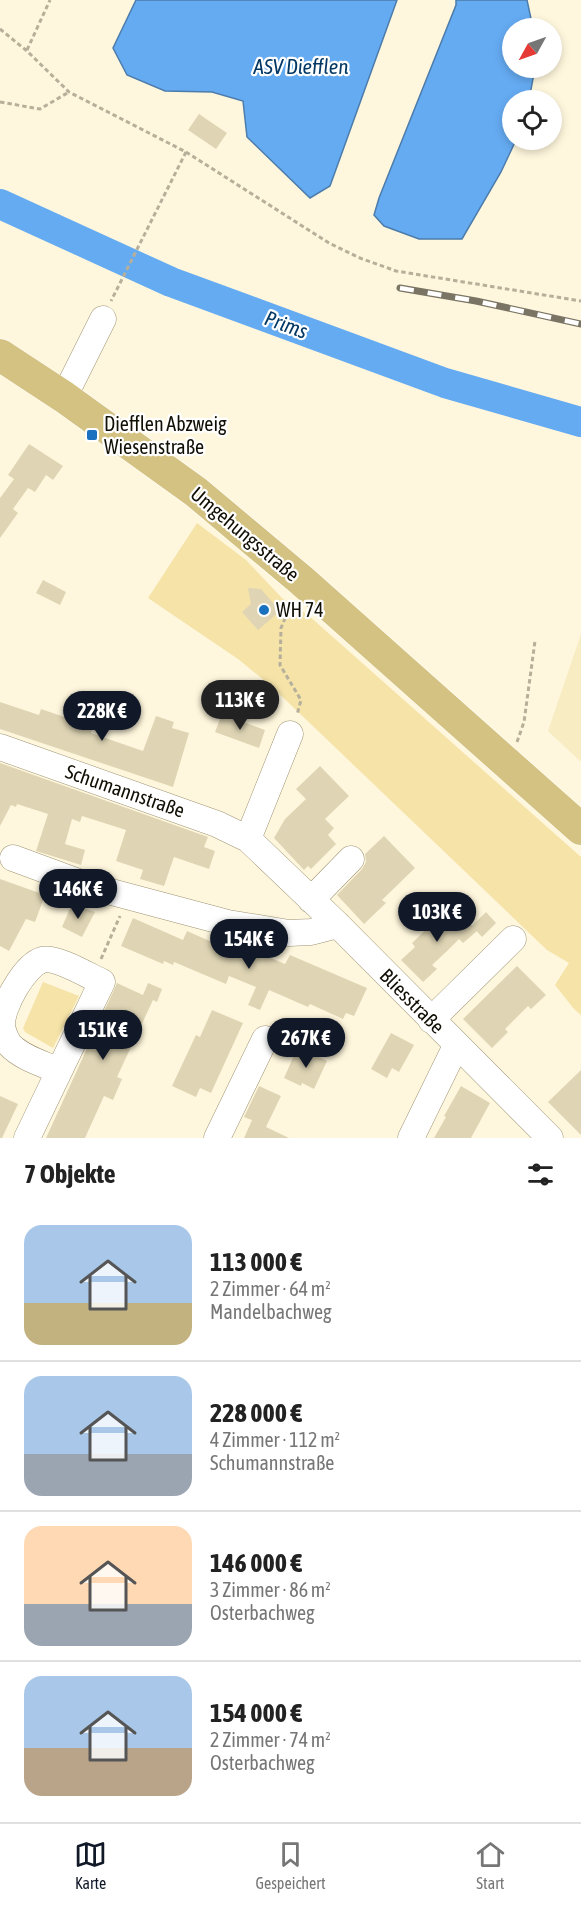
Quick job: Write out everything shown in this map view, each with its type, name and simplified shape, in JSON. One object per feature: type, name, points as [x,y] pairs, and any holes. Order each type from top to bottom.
[{"type":"main road","name":"Umgehungsstraße","points":[[0,355],[64,397],[196,492],[301,580],[581,829]]},
{"type":"street","points":[[64,397],[103,319]]},
{"type":"street","points":[[248,839],[290,734]]},
{"type":"street","name":"Schumannstraße","points":[[0,747],[217,824],[248,839]]},
{"type":"street","name":"Bliesstraße","points":[[248,839],[338,925],[430,1020],[550,1138]]},
{"type":"street","points":[[13,858],[128,898],[268,931],[311,932],[338,925]]},
{"type":"street","points":[[311,900],[351,859]]},
{"type":"street","points":[[430,1020],[513,939]]},
{"type":"street","points":[[27,1138],[102,982],[63,963],[51,959],[42,960],[30,966],[21,977],[5,1010],[2,1023],[4,1034],[10,1045],[20,1053],[59,1071]]},
{"type":"street","points":[[217,1138],[265,1039]]},
{"type":"street","points":[[411,1138],[456,1046]]},
{"type":"path","points":[[27,51],[50,0]]},
{"type":"path","points":[[0,29],[27,51],[69,92],[186,152],[329,243],[360,258],[396,270],[581,302]]},
{"type":"path","points":[[0,102],[40,109],[69,92]]},
{"type":"path","points":[[103,319],[186,152]]},
{"type":"path","points":[[290,734],[301,700],[280,665],[281,628],[301,580]]},
{"type":"path","points":[[506,763],[516,746],[524,722],[535,641]]},
{"type":"path","points":[[93,977],[128,898]]},
{"type":"shaded area","points":[[197,523],[246,560],[282,598],[308,615],[581,857],[581,1015],[555,985],[569,963],[547,950],[270,685],[238,659],[148,598]]},
{"type":"shaded area","points":[[581,634],[581,762],[548,731]]},
{"type":"shaded area","points":[[43,982],[79,996],[53,1048],[25,1032],[23,1028]]},
{"type":"water","name":"ASV Diefflen","points":[[136,0],[397,0],[330,186],[310,198],[247,137],[243,101],[212,92],[165,91],[127,75],[113,48]]},
{"type":"water","points":[[456,0],[527,0],[531,18],[502,18],[502,78],[533,78],[531,90],[502,90],[502,150],[511,150],[462,239],[419,239],[384,226],[374,215]]},
{"type":"building","points":[[199,114],[227,133],[216,149],[188,130]]},
{"type":"building","points":[[29,444],[63,466],[53,480],[46,475],[35,492],[28,488],[13,509],[18,513],[0,538],[0,498],[14,479],[8,475]]},
{"type":"building","points":[[43,580],[66,592],[60,605],[36,593]]},
{"type":"building","name":"WH 74","points":[[248,588],[261,589],[280,611],[258,630],[242,612],[251,604]]},
{"type":"building","points":[[0,702],[39,715],[41,709],[76,721],[77,716],[94,723],[91,733],[143,751],[156,716],[174,722],[172,728],[189,733],[173,787],[0,729]]},
{"type":"building","points":[[222,714],[265,730],[259,748],[215,732]]},
{"type":"building","points":[[0,763],[208,837],[204,847],[215,851],[209,869],[174,857],[164,886],[140,879],[143,870],[116,861],[126,830],[82,816],[80,822],[72,819],[65,844],[85,850],[81,865],[36,851],[48,814],[17,804],[16,807],[11,805],[0,826]]},
{"type":"building","points":[[320,766],[349,796],[325,819],[334,828],[328,835],[336,844],[311,869],[308,866],[304,870],[274,838],[285,819],[306,799],[296,789]]},
{"type":"building","points":[[384,836],[415,868],[382,900],[386,903],[364,924],[337,895],[362,869],[366,862],[365,854]]},
{"type":"building","points":[[0,879],[45,895],[35,922],[26,919],[9,951],[0,946]]},
{"type":"building","points":[[72,904],[95,912],[82,937],[62,927]]},
{"type":"building","points":[[455,908],[477,931],[463,943],[459,939],[432,965],[437,969],[423,982],[401,960],[415,947],[412,943],[438,918],[442,921]]},
{"type":"building","points":[[486,912],[496,923],[482,937],[472,926]]},
{"type":"building","points":[[133,918],[183,940],[187,931],[239,954],[242,946],[285,964],[290,955],[367,988],[354,1016],[346,1013],[343,1019],[310,1004],[308,1007],[269,990],[260,1010],[248,1005],[256,987],[229,976],[226,984],[174,962],[173,965],[164,961],[163,964],[121,946]]},
{"type":"building","points":[[517,966],[546,995],[531,1009],[528,1006],[505,1029],[508,1032],[492,1048],[463,1019]]},
{"type":"building","points":[[117,983],[143,995],[148,983],[162,989],[157,1002],[153,1000],[117,1077],[122,1079],[113,1100],[104,1096],[85,1138],[46,1138]]},
{"type":"building","points":[[212,1010],[243,1023],[211,1093],[200,1088],[196,1097],[172,1086],[196,1035],[200,1037]]},
{"type":"building","points":[[391,1033],[414,1045],[399,1072],[392,1068],[387,1078],[371,1069]]},
{"type":"building","points":[[296,1051],[305,1055],[307,1051],[327,1061],[314,1089],[284,1078]]},
{"type":"building","points":[[581,1070],[581,1135],[548,1102]]},
{"type":"building","points":[[259,1086],[281,1096],[266,1127],[289,1138],[244,1138],[252,1120],[244,1117]]},
{"type":"building","points":[[461,1086],[490,1103],[471,1138],[434,1138],[446,1117],[444,1116]]},
{"type":"building","points":[[0,1096],[18,1104],[2,1138],[0,1138]]},
{"type":"waterway","name":"Prims","points":[[0,204],[171,282],[445,383],[581,422]]},
{"type":"railway","points":[[400,288],[476,301],[581,324]]},
{"type":"place","name":"Diefflen Abzweig Wiesenstraße","points":[[92,435]]},
{"type":"place","name":"WH 74","points":[[264,610]]}]
